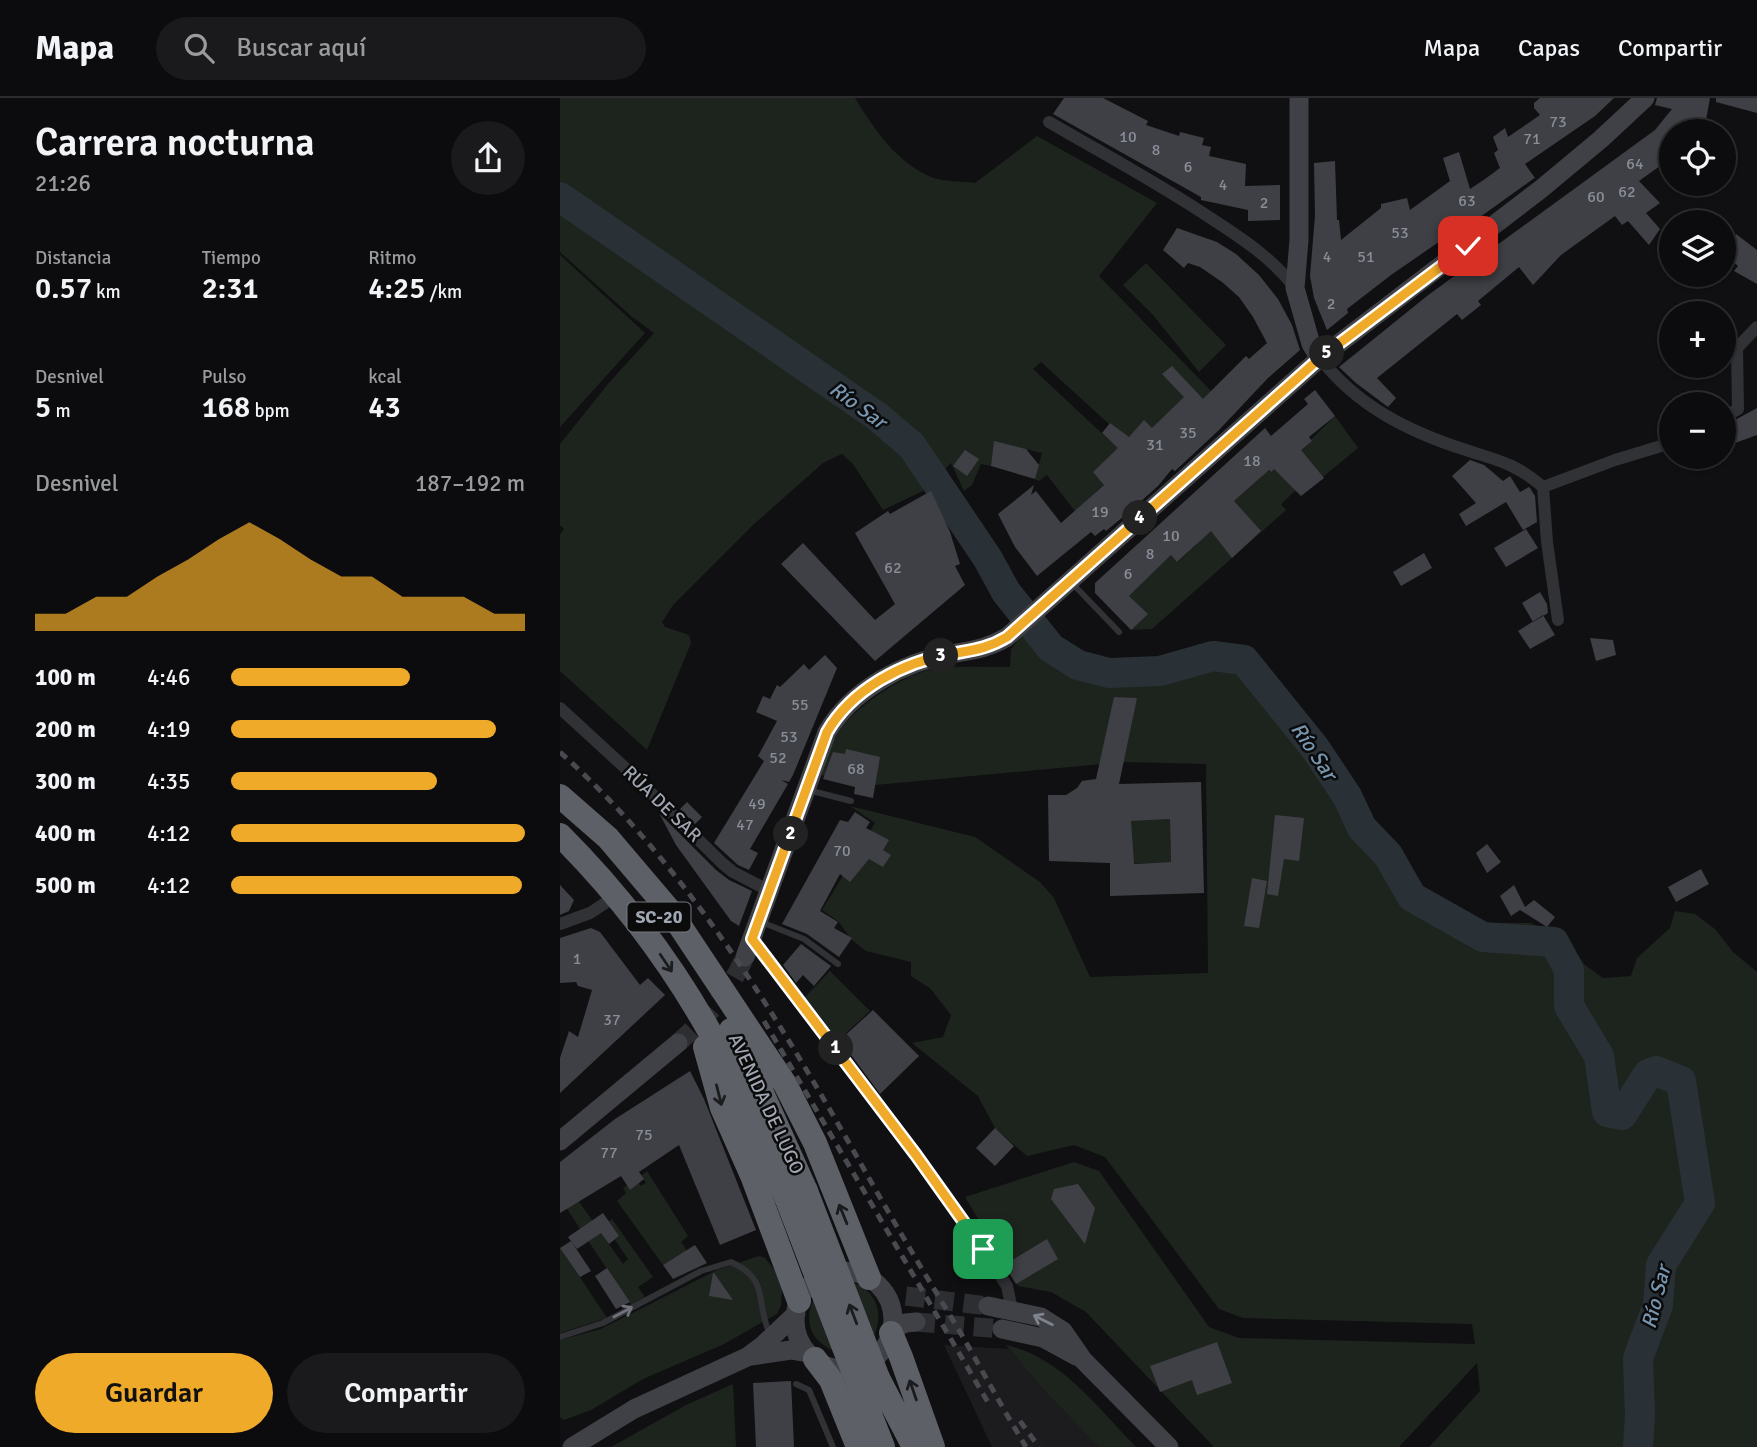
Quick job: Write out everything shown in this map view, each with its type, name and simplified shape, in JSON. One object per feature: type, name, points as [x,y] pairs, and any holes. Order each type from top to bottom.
[{"type":"highway","name":"AVENIDA DE LUGO","points":[[560,798],[672,933],[741,1046],[869,1383],[905,1447]]},
{"type":"highway","points":[[560,798],[608,838],[670,911],[785,1084],[815,1143],[876,1285]]},
{"type":"highway","name":"AVENIDA DE LUGO","points":[[560,835],[616,896],[694,1006],[796,1194]]},
{"type":"highway","points":[[694,1006],[699,1035],[712,1066],[722,1108],[753,1178],[797,1308]]},
{"type":"highway","points":[[891,1331],[933,1447]]},
{"type":"highway","points":[[812,1356],[831,1380],[858,1447]]},
{"type":"highway","name":"AVENIDA DE LUGO","points":[[869,1383],[883,1447]]},
{"type":"highway","points":[[869,1383],[914,1447]]},
{"type":"street","points":[[1299,98],[1295,288],[1311,344],[1330,371],[1360,399],[1400,425],[1516,466],[1543,487],[1547,542],[1558,620]]},
{"type":"street","points":[[1012,1310],[1007,1286],[961,1217],[752,939],[827,732],[844,708],[874,684],[907,666],[923,660],[976,651],[1007,637],[1320,358],[1541,189],[1645,98]]},
{"type":"street","points":[[1049,122],[1178,196],[1247,242],[1284,273],[1295,288]]},
{"type":"street","points":[[1736,410],[1737,348],[1757,327]]},
{"type":"street","points":[[1543,487],[1659,447]]},
{"type":"street","name":"RÚA DE SAR","points":[[560,708],[722,863],[733,872],[771,891]]},
{"type":"street","points":[[560,923],[590,913],[616,896]]},
{"type":"street","points":[[560,1141],[678,1043]]},
{"type":"street","points":[[580,1445],[634,1409],[747,1357],[772,1337],[797,1308],[813,1282],[829,1273],[853,1272],[876,1285],[906,1296]]},
{"type":"street","points":[[747,1357],[791,1350],[837,1368],[860,1366],[873,1359],[884,1347],[891,1331],[892,1316],[876,1285]]},
{"type":"street","points":[[988,1306],[1041,1317],[1063,1331],[1083,1360],[1169,1447]]},
{"type":"street","points":[[797,1308],[797,1331],[812,1356]]},
{"type":"street","points":[[891,1331],[906,1322],[916,1322]]},
{"type":"street","points":[[1002,1329],[1043,1339],[1083,1360]]},
{"type":"lane","points":[[1070,580],[1119,632]]},
{"type":"lane","points":[[806,789],[851,801]]},
{"type":"lane","points":[[752,939],[804,939],[838,964]]},
{"type":"lane","points":[[560,1336],[603,1323],[701,1271],[731,1262],[747,1269],[759,1286],[764,1319],[772,1337]]},
{"type":"lane","points":[[796,1384],[806,1386],[809,1390],[833,1447]]},
{"type":"shaded area","points":[[560,98],[855,98],[878,133],[897,154],[918,171],[947,181],[975,183],[1037,136],[1157,203],[1099,276],[1215,395],[1152,428],[1144,421],[1129,437],[1111,478],[1075,511],[1047,475],[1039,481],[1035,479],[1042,453],[995,442],[991,466],[981,464],[972,485],[964,491],[951,463],[925,490],[883,510],[853,464],[842,454],[823,463],[753,525],[673,605],[662,622],[665,627],[689,635],[691,643],[647,750],[560,671],[560,535],[564,529],[560,525],[560,444],[608,384],[654,333],[631,316],[560,252]],"holes":[[[1041,362],[1119,430],[1109,440],[1033,369]]]},
{"type":"shaded area","points":[[560,255],[645,333],[560,427]]},
{"type":"shaded area","points":[[1146,263],[1226,345],[1199,372],[1153,315],[1123,285]]},
{"type":"shaded area","points":[[1335,416],[1358,448],[1323,477],[1291,459]]},
{"type":"shaded area","points":[[1264,465],[1270,472],[1274,469],[1296,490],[1281,504],[1286,510],[1152,629],[1131,630],[1129,596],[1171,555],[1178,562],[1197,544],[1192,538],[1257,481]]},
{"type":"shaded area","points":[[1024,633],[1030,642],[1077,673],[1110,677],[1163,676],[1215,661],[1243,664],[1311,750],[1342,799],[1355,829],[1382,858],[1408,902],[1483,942],[1499,923],[1531,923],[1564,937],[1585,965],[1603,978],[1631,976],[1637,958],[1670,928],[1675,911],[1695,914],[1715,929],[1733,952],[1757,972],[1757,1447],[1429,1447],[1480,1391],[1477,1363],[1399,1447],[1214,1447],[1086,1312],[1051,1292],[1018,1286],[965,1197],[1074,1162],[1099,1171],[1209,1327],[1239,1338],[1475,1344],[1472,1324],[1243,1318],[1219,1309],[1105,1157],[1074,1145],[1027,1156],[995,1128],[978,1096],[912,1043],[943,1037],[951,1015],[930,988],[911,976],[911,962],[866,951],[852,940],[838,921],[822,910],[875,823],[850,806],[975,837],[1040,882],[1054,898],[1090,977],[1208,973],[1206,764],[1124,762],[875,785],[820,775],[839,731],[874,698],[900,681],[927,670],[1010,667],[1011,649]]},
{"type":"shaded area","points":[[1170,819],[1171,862],[1125,864],[1125,821]]},
{"type":"shaded area","points":[[830,971],[870,1011],[835,1043],[803,999]]},
{"type":"shaded area","points":[[647,1171],[688,1236],[681,1242],[687,1251],[663,1265],[617,1201],[626,1193],[623,1188],[636,1179],[641,1186],[646,1183],[641,1176]]},
{"type":"shaded area","points":[[575,1196],[623,1264],[628,1259],[615,1240],[619,1236],[608,1222],[612,1219],[653,1277],[638,1287],[645,1297],[631,1305],[563,1203]]},
{"type":"shaded area","points":[[560,1247],[607,1318],[560,1333]]},
{"type":"shaded area","points":[[759,1256],[765,1258],[777,1273],[782,1289],[781,1305],[777,1314],[724,1344],[643,1379],[591,1410],[564,1420],[560,1417],[560,1340],[601,1329],[717,1270]]},
{"type":"shaded area","points":[[848,1281],[857,1284],[871,1295],[878,1309],[877,1327],[874,1336],[837,1352],[815,1337],[811,1330],[809,1314],[815,1296]]},
{"type":"shaded area","points":[[944,1345],[1009,1349],[1100,1447],[992,1447]]},
{"type":"shaded area","points":[[1006,1345],[1026,1351],[1061,1372],[1136,1447],[1099,1447]]},
{"type":"shaded area","points":[[733,1384],[736,1447],[611,1447],[686,1405]]},
{"type":"building","points":[[1064,98],[1103,98],[1148,121],[1146,125],[1179,136],[1180,132],[1204,138],[1202,145],[1211,147],[1209,156],[1246,164],[1245,186],[1280,185],[1280,220],[1248,221],[1248,210],[1201,200],[1201,197],[1053,114]]},
{"type":"building","points":[[1540,98],[1614,98],[1595,116],[1525,164],[1535,178],[1462,230],[1462,226],[1391,275],[1347,309],[1348,313],[1327,330],[1314,298],[1310,276],[1315,216],[1314,163],[1335,161],[1337,220],[1341,240],[1381,208],[1381,204],[1407,198],[1410,210],[1450,181],[1443,158],[1459,152],[1470,189],[1485,179],[1500,168],[1494,153],[1498,150],[1493,137],[1505,128],[1508,137],[1540,115],[1534,108],[1534,103]]},
{"type":"building","points":[[1657,98],[1710,98],[1706,119],[1664,119],[1672,109],[1655,105]]},
{"type":"building","points":[[1716,98],[1757,98],[1757,113],[1716,102]]},
{"type":"building","points":[[1659,125],[1659,167],[1639,181],[1660,203],[1646,213],[1659,228],[1649,245],[1628,221],[1622,225],[1615,216],[1561,255],[1533,285],[1519,267],[1478,301],[1481,305],[1462,320],[1457,314],[1377,378],[1396,398],[1388,407],[1339,367],[1427,296]]},
{"type":"building","points":[[1177,228],[1217,242],[1236,254],[1259,275],[1278,299],[1292,325],[1300,350],[1268,378],[1219,430],[1175,471],[1172,469],[1158,486],[1130,511],[1106,531],[1104,529],[1095,536],[1091,532],[1037,576],[1015,547],[998,514],[1034,485],[1031,495],[1036,491],[1061,523],[1104,485],[1093,472],[1118,448],[1102,433],[1110,423],[1129,437],[1144,420],[1152,428],[1184,397],[1162,374],[1172,366],[1203,399],[1246,356],[1249,359],[1267,343],[1239,297],[1200,267],[1188,263],[1184,268],[1163,250]]},
{"type":"building","points":[[1736,234],[1757,250],[1757,284],[1736,272]]},
{"type":"building","points":[[1315,390],[1335,416],[1309,437],[1312,441],[1301,450],[1324,478],[1301,496],[1274,469],[1271,472],[1269,470],[1234,501],[1261,531],[1232,558],[1211,531],[1177,562],[1171,555],[1129,596],[1148,614],[1131,630],[1095,593],[1095,583],[1265,428],[1271,436],[1308,404],[1304,399]]},
{"type":"building","points":[[1757,408],[1757,435],[1736,443],[1736,419]]},
{"type":"building","points":[[994,441],[1026,449],[1039,465],[1035,479],[991,466]]},
{"type":"building","points":[[965,450],[979,459],[967,476],[953,466]]},
{"type":"building","points":[[1470,460],[1484,465],[1503,481],[1510,476],[1520,492],[1529,487],[1535,496],[1537,522],[1523,530],[1506,502],[1466,526],[1459,514],[1476,503],[1452,476]]},
{"type":"building","points":[[931,491],[950,532],[960,564],[955,566],[965,585],[875,661],[781,564],[803,543],[875,620],[895,604],[855,533],[888,511],[890,514]]},
{"type":"building","points":[[1526,529],[1538,548],[1506,567],[1494,548]]},
{"type":"building","points":[[1424,553],[1432,568],[1401,586],[1393,572]]},
{"type":"building","points":[[1540,592],[1547,604],[1548,613],[1533,622],[1522,603]]},
{"type":"building","points":[[1543,615],[1555,635],[1530,649],[1518,631]]},
{"type":"building","points":[[1590,638],[1613,640],[1616,655],[1596,661]]},
{"type":"building","points":[[825,655],[837,668],[793,775],[789,782],[781,780],[788,784],[750,849],[758,853],[749,870],[738,865],[714,843],[764,761],[758,756],[777,721],[756,712],[763,696],[770,699],[777,685],[780,687],[804,664],[809,670]]},
{"type":"building","points":[[1114,697],[1137,698],[1119,784],[1201,782],[1204,893],[1110,896],[1110,863],[1049,861],[1048,795],[1066,795],[1082,781],[1096,779]],"holes":[[[1170,819],[1171,862],[1134,864],[1131,821]]]},
{"type":"building","points":[[846,749],[880,757],[873,798],[854,794],[855,787],[823,779],[833,752],[845,754]]},
{"type":"building","points":[[687,802],[702,817],[695,824],[680,809]]},
{"type":"building","points":[[855,812],[870,822],[866,828],[889,840],[883,850],[891,855],[883,867],[869,859],[850,882],[840,874],[820,911],[838,922],[834,928],[852,938],[839,957],[807,934],[782,924],[840,820],[848,822]]},
{"type":"building","points":[[659,813],[716,870],[752,891],[739,926],[731,921],[676,845]]},
{"type":"building","points":[[1275,815],[1304,818],[1299,861],[1284,859],[1278,896],[1267,894]]},
{"type":"building","points":[[1487,844],[1501,862],[1487,873],[1476,853]]},
{"type":"building","points":[[1701,869],[1709,884],[1676,902],[1668,887]]},
{"type":"building","points":[[1252,878],[1267,881],[1259,928],[1244,926]]},
{"type":"building","points":[[560,885],[574,900],[569,911],[560,915]]},
{"type":"building","points":[[1514,885],[1525,907],[1534,900],[1555,917],[1547,927],[1520,910],[1511,916],[1500,896]]},
{"type":"building","points":[[591,928],[600,932],[640,985],[648,978],[665,995],[560,1093],[560,1058],[569,1031],[578,1037],[592,990],[578,986],[576,982],[560,983],[560,938]]},
{"type":"building","points":[[801,944],[831,966],[814,986],[803,975],[796,983],[783,965]]},
{"type":"building","points":[[873,1010],[919,1056],[880,1094],[840,1040]]},
{"type":"building","points":[[690,1071],[704,1099],[756,1230],[720,1245],[679,1145],[639,1172],[644,1179],[630,1190],[621,1176],[560,1213],[560,1162],[615,1119]]},
{"type":"building","points":[[995,1128],[1014,1146],[995,1166],[976,1148]]},
{"type":"building","points":[[1078,1184],[1095,1208],[1085,1244],[1051,1199],[1054,1189]]},
{"type":"building","points":[[603,1213],[619,1236],[609,1244],[601,1233],[577,1249],[568,1237]]},
{"type":"building","points":[[1047,1239],[1058,1259],[1016,1284],[1004,1265]]},
{"type":"building","points":[[571,1241],[591,1271],[580,1277],[560,1248]]},
{"type":"building","points":[[695,1245],[707,1263],[673,1279],[663,1265]]},
{"type":"building","points":[[607,1268],[630,1302],[616,1309],[595,1276]]},
{"type":"building","points":[[714,1273],[733,1300],[709,1296]]},
{"type":"building","points":[[1217,1342],[1232,1383],[1197,1395],[1192,1380],[1160,1392],[1150,1366]]},
{"type":"building","points":[[791,1381],[794,1447],[756,1447],[753,1383]]},
{"type":"waterway","name":"Río Sar","points":[[560,197],[878,417],[912,446],[988,559],[1006,592],[1051,648],[1078,665],[1109,673],[1160,671],[1213,656],[1244,660],[1315,748],[1347,796],[1362,828],[1388,855],[1412,897],[1483,937],[1554,942],[1569,970],[1569,1006],[1599,1056],[1607,1112],[1622,1115],[1648,1074],[1656,1071],[1681,1081],[1700,1203],[1661,1265],[1658,1305],[1638,1358],[1638,1447]]},
{"type":"tunnel","points":[[678,1043],[716,1004],[745,957]]},
{"type":"tunnel","points":[[906,1296],[988,1306]]},
{"type":"tunnel","points":[[916,1322],[1002,1329]]},
{"type":"railway","points":[[560,752],[608,799],[653,849],[734,956],[807,1070],[1026,1447]]},
{"type":"railway","points":[[764,1021],[989,1404]]},
{"type":"railway","points":[[1020,1421],[1039,1447]]},
{"type":"route","points":[[983,1249],[916,1155],[752,939],[827,732],[844,708],[874,684],[907,666],[923,660],[976,651],[1007,637],[1320,358],[1468,246]]}]
